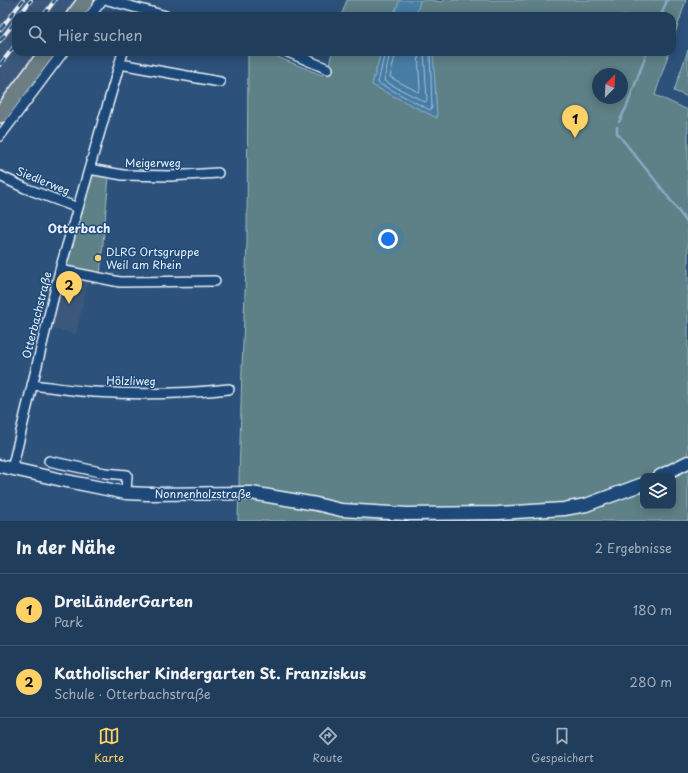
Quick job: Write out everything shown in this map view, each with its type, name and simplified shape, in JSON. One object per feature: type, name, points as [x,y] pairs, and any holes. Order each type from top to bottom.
[{"type":"main road","points":[[77,12],[86,0]]},
{"type":"main road","points":[[0,115],[44,56]]},
{"type":"street","points":[[93,12],[102,0]]},
{"type":"street","points":[[108,0],[135,12]]},
{"type":"street","points":[[0,136],[60,56]]},
{"type":"street","name":"Otterbachstraße","points":[[6,467],[32,385],[60,270],[122,56]]},
{"type":"street","points":[[297,56],[328,69]]},
{"type":"street","points":[[120,64],[220,82]]},
{"type":"street","name":"Meigerweg","points":[[89,169],[123,175],[170,176],[218,173]]},
{"type":"street","name":"Siedlerweg","points":[[0,176],[25,188],[78,208]]},
{"type":"street","points":[[60,270],[120,282],[215,281]]},
{"type":"street","name":"Hölzliweg","points":[[32,385],[92,392],[136,394],[196,393],[229,389]]},
{"type":"street","points":[[49,461],[104,473],[127,476],[126,493]]},
{"type":"street","points":[[666,473],[688,462]]},
{"type":"street","name":"Nonnenholzstraße","points":[[6,467],[126,493],[251,493],[341,510],[407,514],[498,513],[564,509],[586,505],[640,485]]},
{"type":"shaded area","points":[[0,0],[74,0],[66,12],[12,12],[12,56],[34,56],[0,101]]},
{"type":"shaded area","points":[[67,276],[88,281],[76,334],[49,328],[62,279]]},
{"type":"green space","points":[[347,0],[400,0],[395,12],[342,12]]},
{"type":"green space","points":[[420,0],[442,2],[443,0],[686,0],[676,31],[676,12],[417,12]]},
{"type":"green space","points":[[688,50],[688,97],[674,91]]},
{"type":"green space","points":[[248,56],[275,56],[322,75],[325,68],[328,69],[331,56],[380,56],[372,85],[437,118],[433,56],[668,56],[655,95],[688,110],[688,521],[238,521],[247,243]]},
{"type":"green space","points":[[96,175],[109,177],[100,275],[67,268],[65,266],[91,177]]},
{"type":"water","points":[[400,0],[420,0],[417,12],[395,12]]},
{"type":"water","points":[[380,56],[433,56],[437,118],[372,85]]},
{"type":"waterway","points":[[662,12],[667,0]]},
{"type":"waterway","points":[[619,122],[627,106],[646,56]]},
{"type":"waterway","points":[[617,127],[617,133],[688,224]]},
{"type":"railway","points":[[14,12],[23,0]]},
{"type":"railway","points":[[22,12],[31,0]]},
{"type":"railway","points":[[46,12],[55,0]]},
{"type":"railway","points":[[0,30],[12,14]]},
{"type":"railway","points":[[0,41],[12,25]]},
{"type":"railway","points":[[0,65],[12,49]]},
{"type":"place","name":"DreiLänderGarten","points":[[575,138]]},
{"type":"place","name":"DLRG Ortsgruppe Weil am Rhein","points":[[98,258]]},
{"type":"place","name":"Katholischer Kindergarten St. Franziskus","points":[[69,304]]},
{"type":"district","name":"Otterbach","points":[[79,229]]}]
